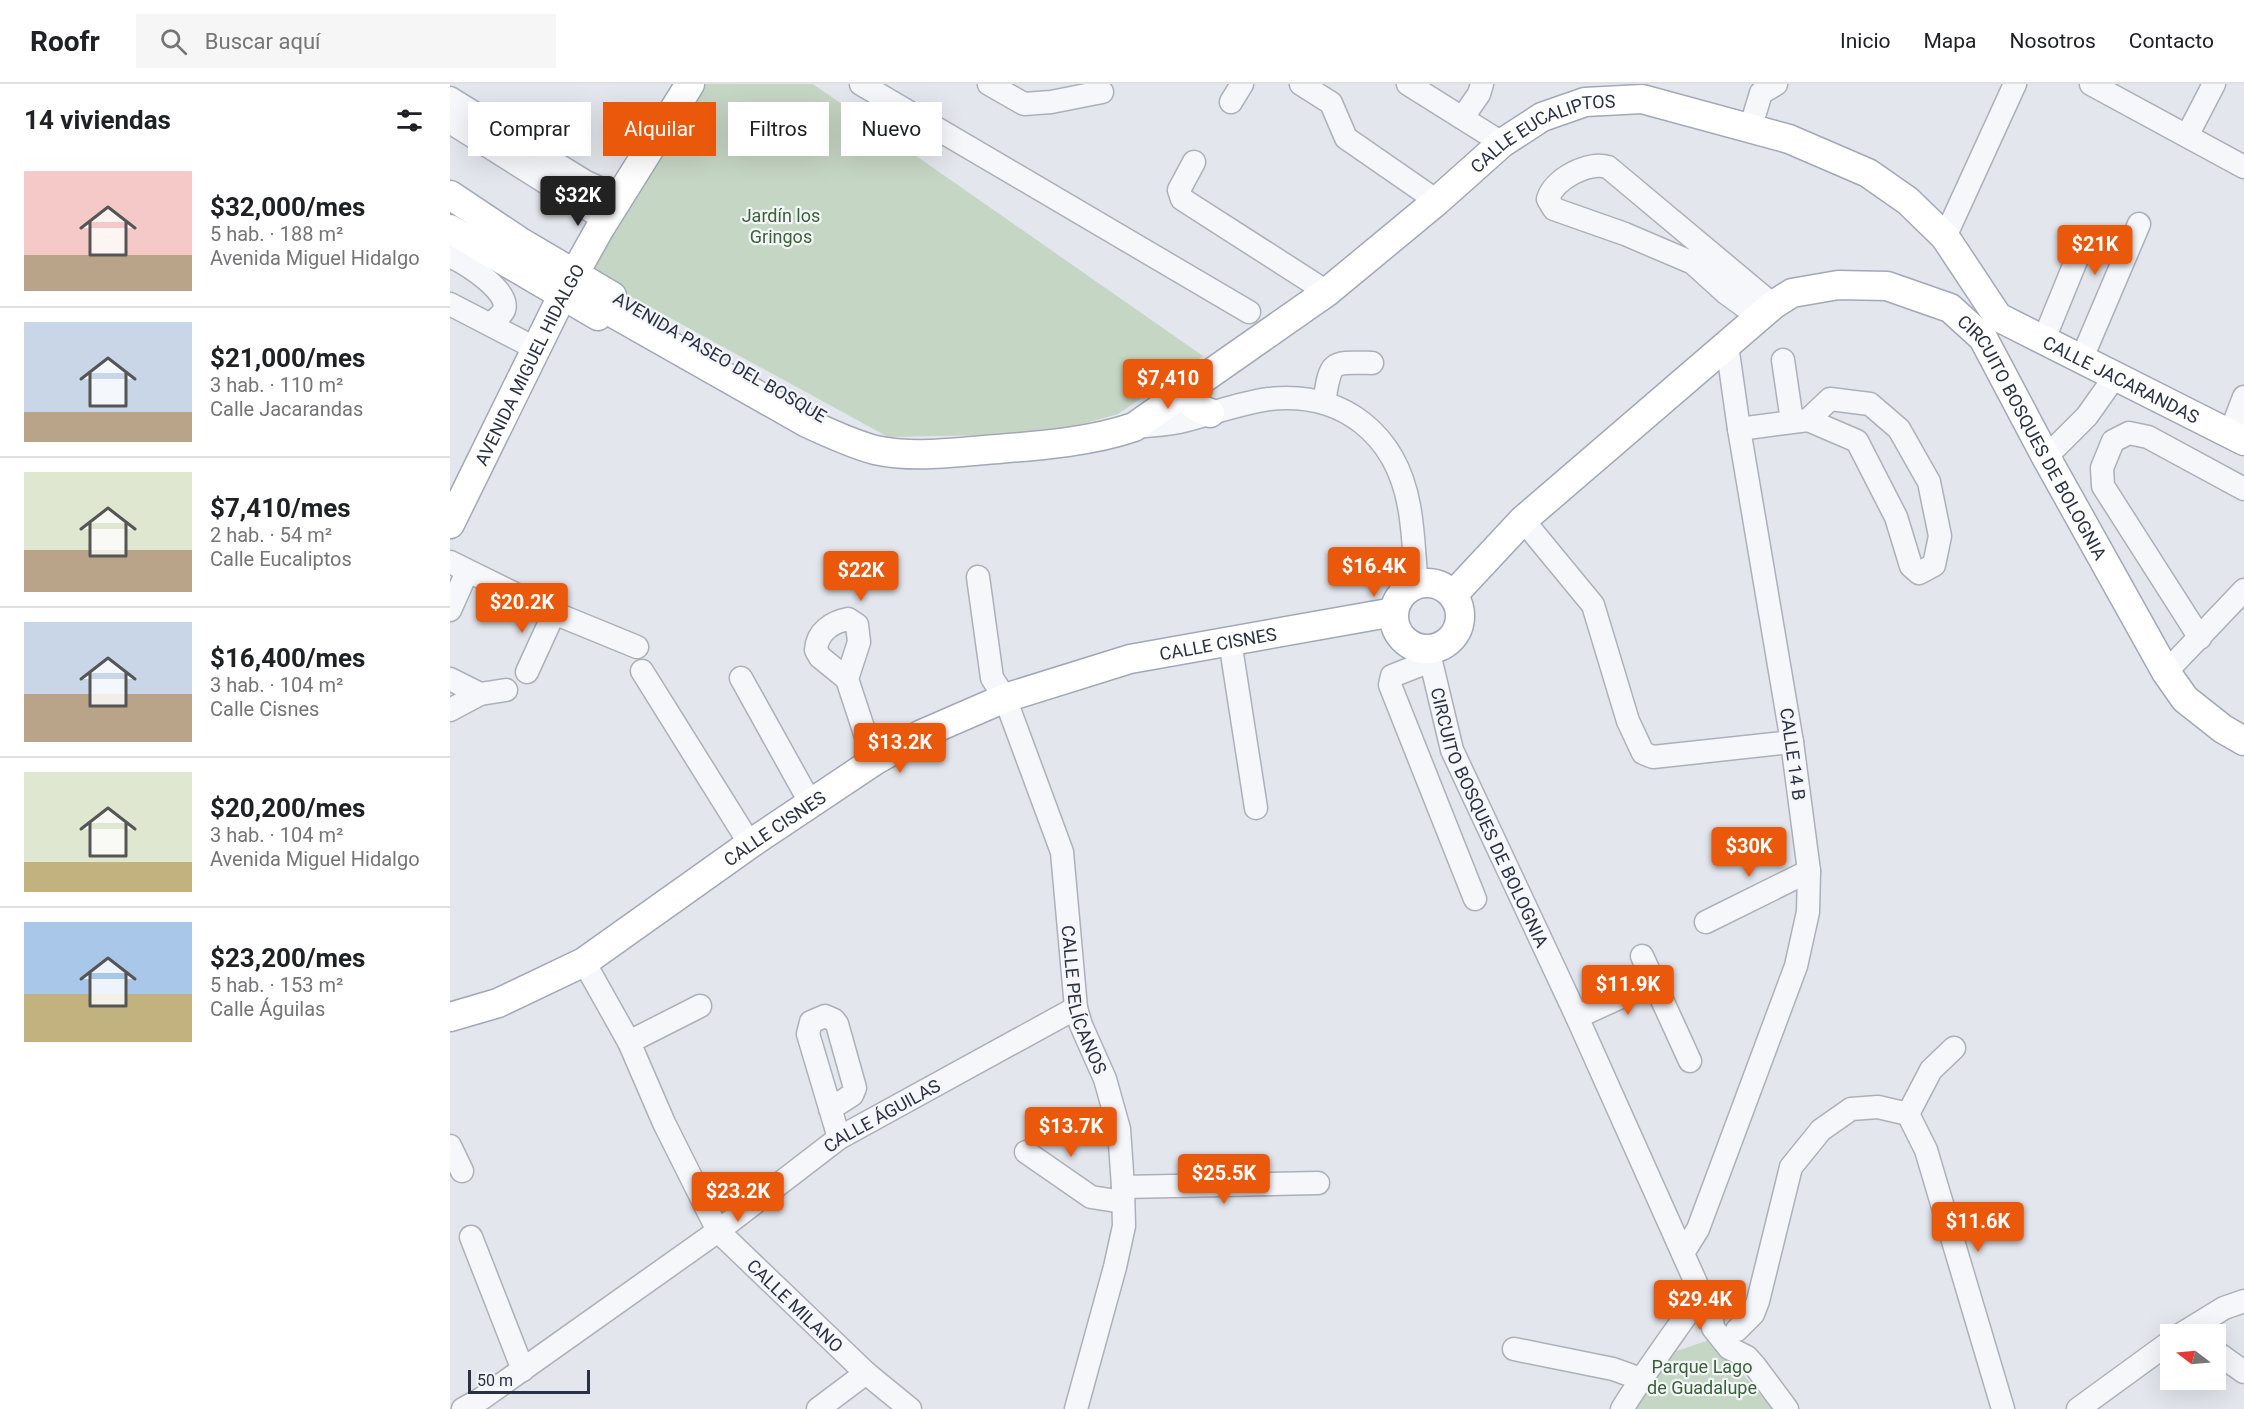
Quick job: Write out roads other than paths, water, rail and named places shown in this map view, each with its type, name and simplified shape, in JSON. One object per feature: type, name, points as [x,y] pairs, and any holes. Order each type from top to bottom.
[{"type":"main road","name":"AVENIDA MIGUEL HIDALGO","points":[[453,510],[535,348],[573,288],[608,215],[690,84]]},
{"type":"main road","name":"CALLE EUCALIPTOS","points":[[1134,427],[1327,292],[1437,201],[1502,142],[1542,117],[1585,102],[1644,92],[1750,129],[1789,139],[1868,173],[1908,201],[1945,237],[1991,327]]},
{"type":"main road","name":"AVENIDA PASEO DEL BOSQUE","points":[[450,195],[519,241],[573,288]]},
{"type":"main road","points":[[450,211],[541,271]]},
{"type":"main road","points":[[519,241],[544,244],[569,242],[585,236],[608,215]]},
{"type":"main road","name":"AVENIDA PASEO DEL BOSQUE","points":[[450,230],[573,288],[809,412],[850,428],[915,443],[987,438],[1014,448],[1109,436],[1134,427]]},
{"type":"main road","name":"CIRCUITO BOSQUES DE BOLOGNIA","points":[[1453,595],[1523,520],[1766,311],[1792,293],[1838,285],[1887,286],[1950,308],[1991,327],[2046,457],[2166,672],[2185,699],[2244,741]]},
{"type":"main road","name":"CALLE JACARANDAS","points":[[1991,327],[2044,339],[2237,437]]},
{"type":"main road","points":[[1192,385],[1188,389],[1188,398],[1193,406],[1210,413]]},
{"type":"main road","points":[[1417,584],[1437,584],[1453,595],[1458,604],[1459,626],[1454,636],[1445,644],[1429,655],[1402,638],[1394,621],[1394,612],[1401,595],[1417,584]]},
{"type":"main road","name":"CALLE CISNES","points":[[450,1017],[498,1003],[584,962],[750,844],[874,761],[922,734],[1005,698],[1130,659],[1394,612]]},
{"type":"street","points":[[861,84],[1249,312]]},
{"type":"street","points":[[989,84],[1024,104],[1102,92]]},
{"type":"street","points":[[1301,84],[1331,103],[1346,138],[1437,201]]},
{"type":"street","points":[[1408,84],[1502,142]]},
{"type":"street","points":[[1463,117],[1479,94],[1482,84]]},
{"type":"street","points":[[1750,129],[1761,93],[1776,84]]},
{"type":"street","points":[[1945,237],[2015,84]]},
{"type":"street","points":[[2091,84],[2244,167]]},
{"type":"street","points":[[2187,136],[2214,84]]},
{"type":"street","points":[[450,98],[463,122],[537,165],[586,182],[608,215]]},
{"type":"street","points":[[1194,162],[1179,190],[1182,199],[1327,292]]},
{"type":"street","points":[[1593,166],[1603,166],[1612,170],[1766,311],[1726,293],[1693,263],[1624,234],[1554,209],[1548,199],[1552,191],[1556,185],[1573,174],[1593,166]]},
{"type":"street","points":[[1624,234],[1655,207]]},
{"type":"street","points":[[2082,358],[2139,224]]},
{"type":"street","points":[[2044,339],[2082,246]]},
{"type":"street","points":[[450,256],[499,290],[505,303],[504,312],[491,324]]},
{"type":"street","points":[[450,304],[535,348]]},
{"type":"street","name":"CALLE 14 B","points":[[1683,1253],[1698,1228],[1796,966],[1808,912],[1809,871],[1792,742],[1727,345]]},
{"type":"street","points":[[1783,360],[1800,420]]},
{"type":"street","points":[[1324,402],[1330,372],[1334,365],[1342,362],[1372,363]]},
{"type":"street","points":[[2046,457],[2087,416],[2116,375]]},
{"type":"street","points":[[2237,437],[2244,397]]},
{"type":"street","name":"AVENIDA PASEO DEL BOSQUE","points":[[1134,427],[1166,425],[1269,399],[1324,402],[1342,409],[1364,423],[1381,439],[1398,468],[1409,506],[1417,584]]},
{"type":"street","points":[[1739,429],[1800,420],[1830,399],[1869,404],[1899,429],[1929,482],[1940,536],[1934,565],[1919,573],[1911,566],[1896,517],[1857,441],[1800,420]]},
{"type":"street","points":[[2087,416],[2113,441]]},
{"type":"street","points":[[2200,638],[2103,486],[2102,468],[2113,441],[2129,433],[2148,437],[2244,489]]},
{"type":"street","points":[[1523,520],[1593,605],[1628,721],[1643,753],[1653,757],[1792,742]]},
{"type":"street","points":[[450,610],[459,567],[554,613],[637,647]]},
{"type":"street","name":"CALLE PELÍCANOS","points":[[978,577],[992,678],[1005,698],[1062,852],[1076,1008],[1105,1079],[1119,1129],[1124,1226],[1076,1409]]},
{"type":"street","points":[[2166,672],[2244,590]]},
{"type":"street","points":[[527,672],[554,613]]},
{"type":"street","points":[[1230,641],[1256,808]]},
{"type":"street","points":[[1429,655],[1392,676],[1390,685],[1475,899]]},
{"type":"street","name":"CIRCUITO BOSQUES DE BOLOGNIA","points":[[1429,655],[1452,750],[1706,1302],[1713,1328],[1730,1348],[1747,1357],[1787,1409]]},
{"type":"street","points":[[642,671],[750,844]]},
{"type":"street","points":[[741,678],[812,804]]},
{"type":"street","points":[[450,679],[480,694]]},
{"type":"street","points":[[846,679],[874,761]]},
{"type":"street","points":[[450,710],[480,694],[506,690]]},
{"type":"street","points":[[1706,922],[1809,871]]},
{"type":"street","points":[[1642,956],[1690,1061]]},
{"type":"street","name":"CALLE MILANO","points":[[584,962],[629,1042],[664,1123],[718,1231],[866,1373],[910,1409]]},
{"type":"street","points":[[1576,1017],[1654,982]]},
{"type":"street","points":[[629,1042],[700,1006]]},
{"type":"street","name":"CALLE ÁGUILAS","points":[[463,1409],[523,1370],[718,1231],[839,1138],[1076,1008]]},
{"type":"street","points":[[1908,1114],[1930,1070],[1954,1048]]},
{"type":"street","points":[[1622,1409],[1641,1379],[1666,1347],[1706,1302],[1725,1316],[1737,1330],[1753,1314],[1791,1167],[1821,1130],[1851,1109],[1878,1107],[1908,1114]]},
{"type":"street","points":[[831,1109],[839,1138]]},
{"type":"street","points":[[1908,1114],[1926,1150],[2003,1409]]},
{"type":"street","points":[[450,1146],[462,1171]]},
{"type":"street","points":[[1026,1152],[1095,1198],[1318,1183]]},
{"type":"street","points":[[471,1238],[523,1370]]},
{"type":"street","points":[[2200,1324],[2224,1308],[2244,1301]]},
{"type":"street","name":"CIRCUITO BOSQUES DE BOLOGNIA","points":[[1737,1330],[1744,1341],[1747,1357]]},
{"type":"street","points":[[1514,1349],[1613,1370],[1641,1379]]},
{"type":"street","points":[[2078,1409],[2160,1351]]},
{"type":"street","points":[[2226,1359],[2244,1372]]},
{"type":"street","points":[[818,1409],[866,1373]]},
{"type":"park label","name":"Jardín los Gringos","points":[[781,225]]},
{"type":"park label","name":"Parque Lago de Guadalupe","points":[[1702,1376]]}]
